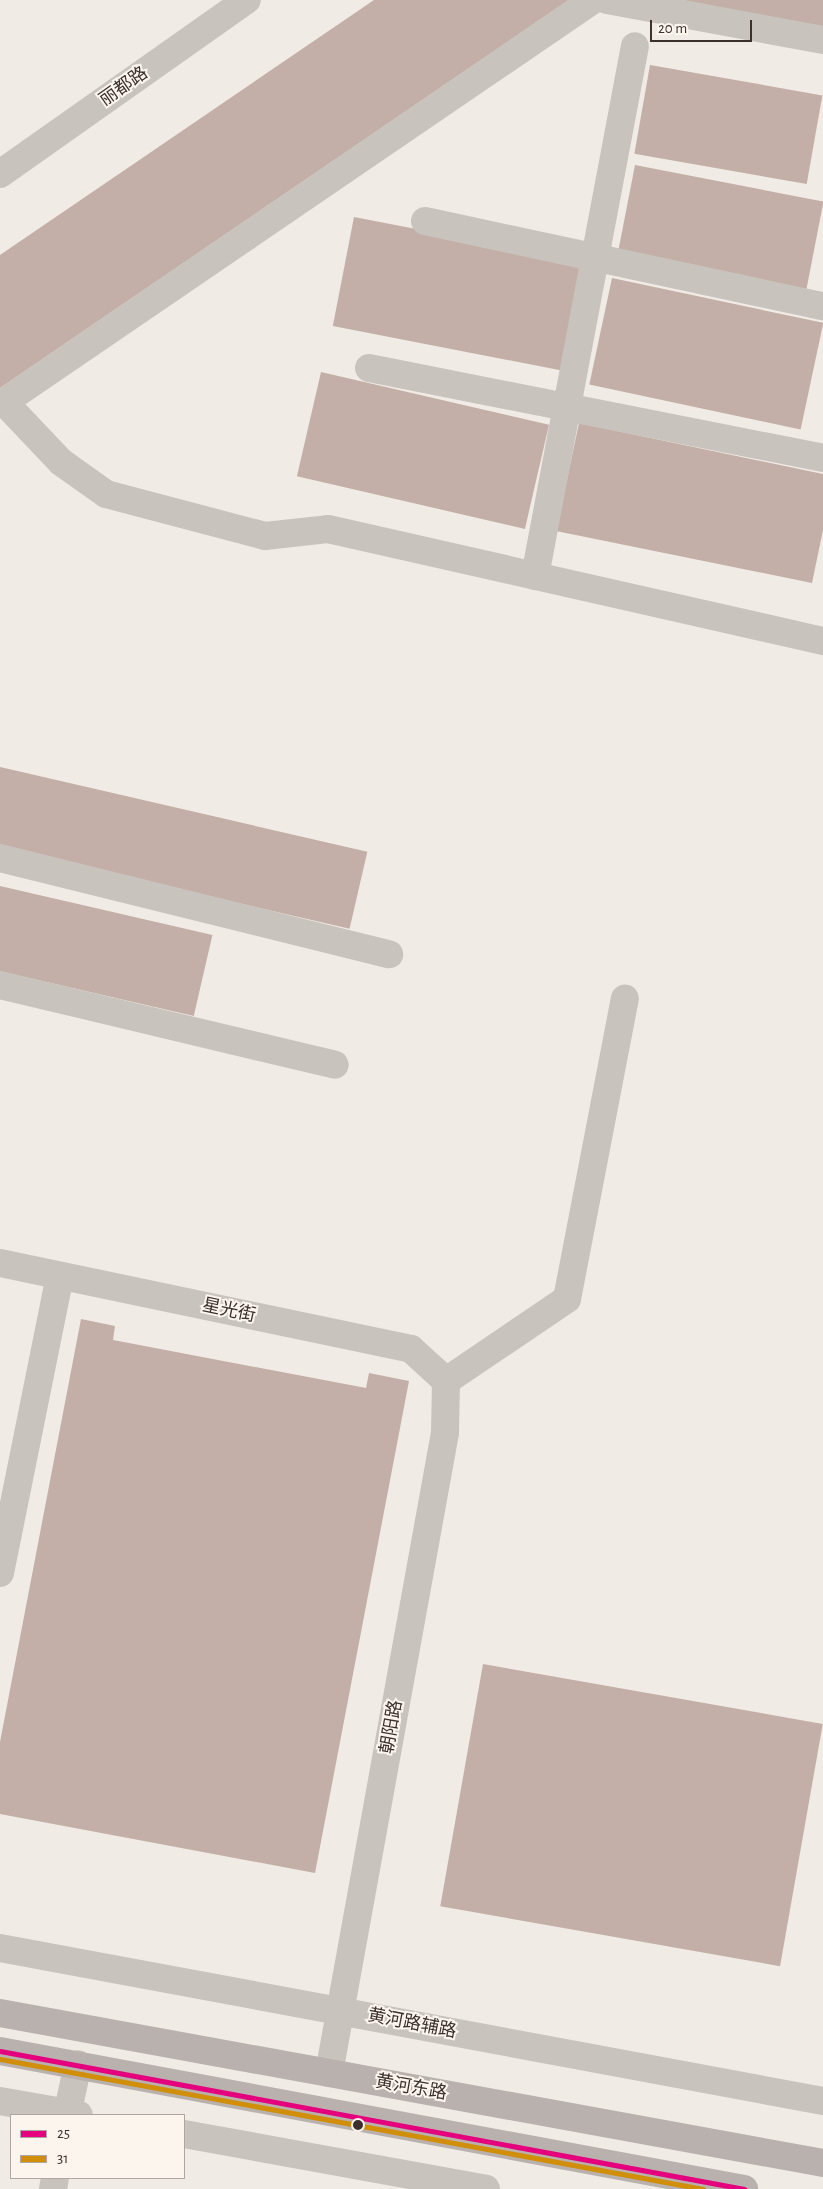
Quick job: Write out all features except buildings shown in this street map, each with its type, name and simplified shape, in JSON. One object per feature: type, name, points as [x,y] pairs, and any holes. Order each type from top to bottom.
[{"type":"main road","name":"黄河东路","points":[[0,2013],[823,2163]]},
{"type":"main road","points":[[0,2051],[744,2189]]},
{"type":"street","name":"丽都路","points":[[0,174],[247,0]]},
{"type":"street","points":[[593,0],[4,402],[61,462],[106,494],[265,536],[328,529],[823,641]]},
{"type":"street","points":[[607,0],[823,40]]},
{"type":"street","points":[[535,576],[635,46]]},
{"type":"street","points":[[425,221],[823,306]]},
{"type":"street","points":[[369,368],[823,458]]},
{"type":"street","points":[[0,858],[389,954]]},
{"type":"street","points":[[0,985],[335,1065]]},
{"type":"street","points":[[446,1381],[568,1299],[624,999]]},
{"type":"street","name":"星光街","points":[[0,1262],[411,1349],[446,1381]]},
{"type":"street","points":[[0,1574],[60,1276]]},
{"type":"street","name":"朝阳路","points":[[329,2073],[445,1433],[446,1381]]},
{"type":"street","name":"黄河路辅路","points":[[0,1948],[823,2100]]},
{"type":"street","points":[[71,2114],[78,2064]]},
{"type":"street","points":[[0,2101],[66,2114]]},
{"type":"street","points":[[185,2134],[486,2189]]},
{"type":"transit line","name":"25","points":[[0,2051],[744,2189]]},
{"type":"transit line","name":"31","points":[[0,2059],[703,2189]]}]
